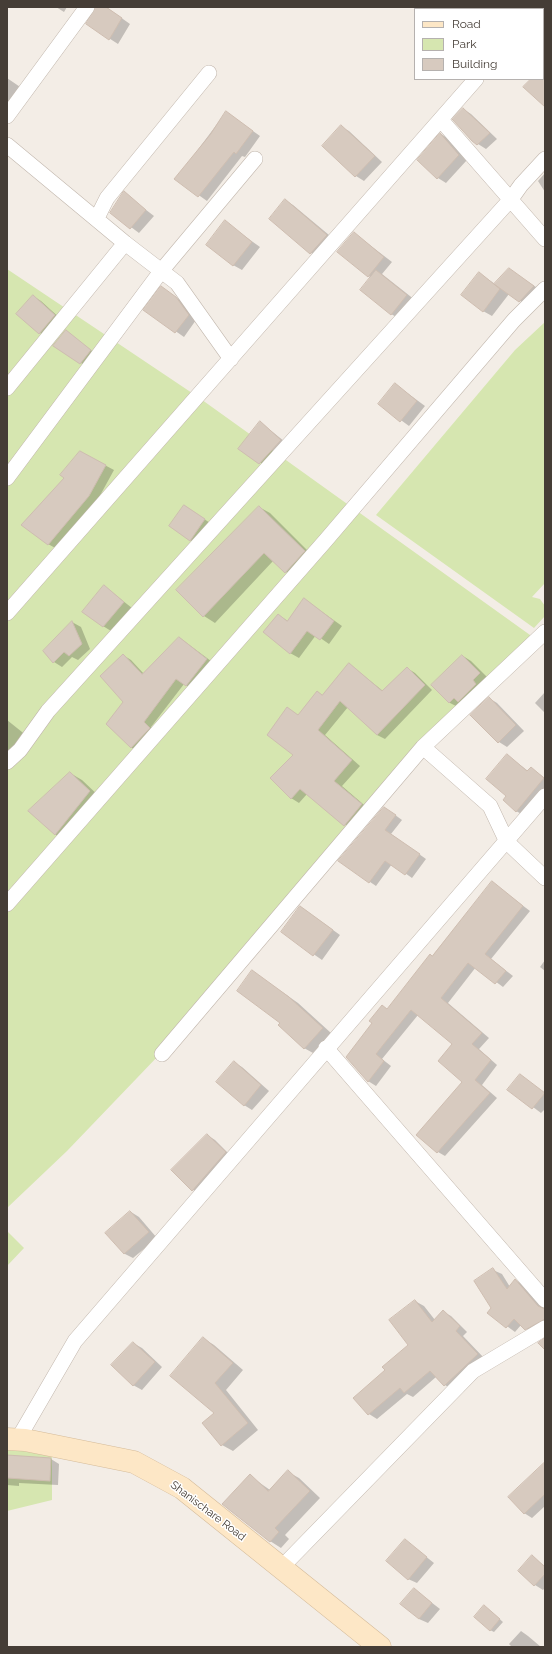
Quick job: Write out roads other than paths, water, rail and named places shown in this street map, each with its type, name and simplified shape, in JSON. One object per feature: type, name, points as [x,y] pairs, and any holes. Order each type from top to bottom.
[{"type":"street","points":[[7,116],[87,7]]},
{"type":"street","points":[[97,218],[107,198],[209,73]]},
{"type":"street","points":[[7,614],[475,80]]},
{"type":"street","points":[[441,120],[545,239]]},
{"type":"street","points":[[7,145],[97,218],[125,243],[177,283],[231,359]]},
{"type":"street","points":[[7,478],[162,270],[255,159]]},
{"type":"street","points":[[7,762],[20,750],[48,711],[254,485],[511,199],[521,185],[545,159]]},
{"type":"street","points":[[7,388],[125,243]]},
{"type":"street","points":[[7,904],[326,540],[514,320],[545,289]]},
{"type":"street","points":[[162,1054],[423,747],[545,632]]},
{"type":"street","points":[[423,747],[490,806],[507,842],[545,878]]},
{"type":"street","points":[[12,1439],[74,1341],[326,1048],[507,842],[545,796]]},
{"type":"street","points":[[326,1048],[545,1300]]},
{"type":"street","points":[[280,1568],[473,1371],[545,1328]]},
{"type":"street","name":"Shanischare Road","points":[[12,1439],[134,1462],[182,1488],[380,1647]]}]
